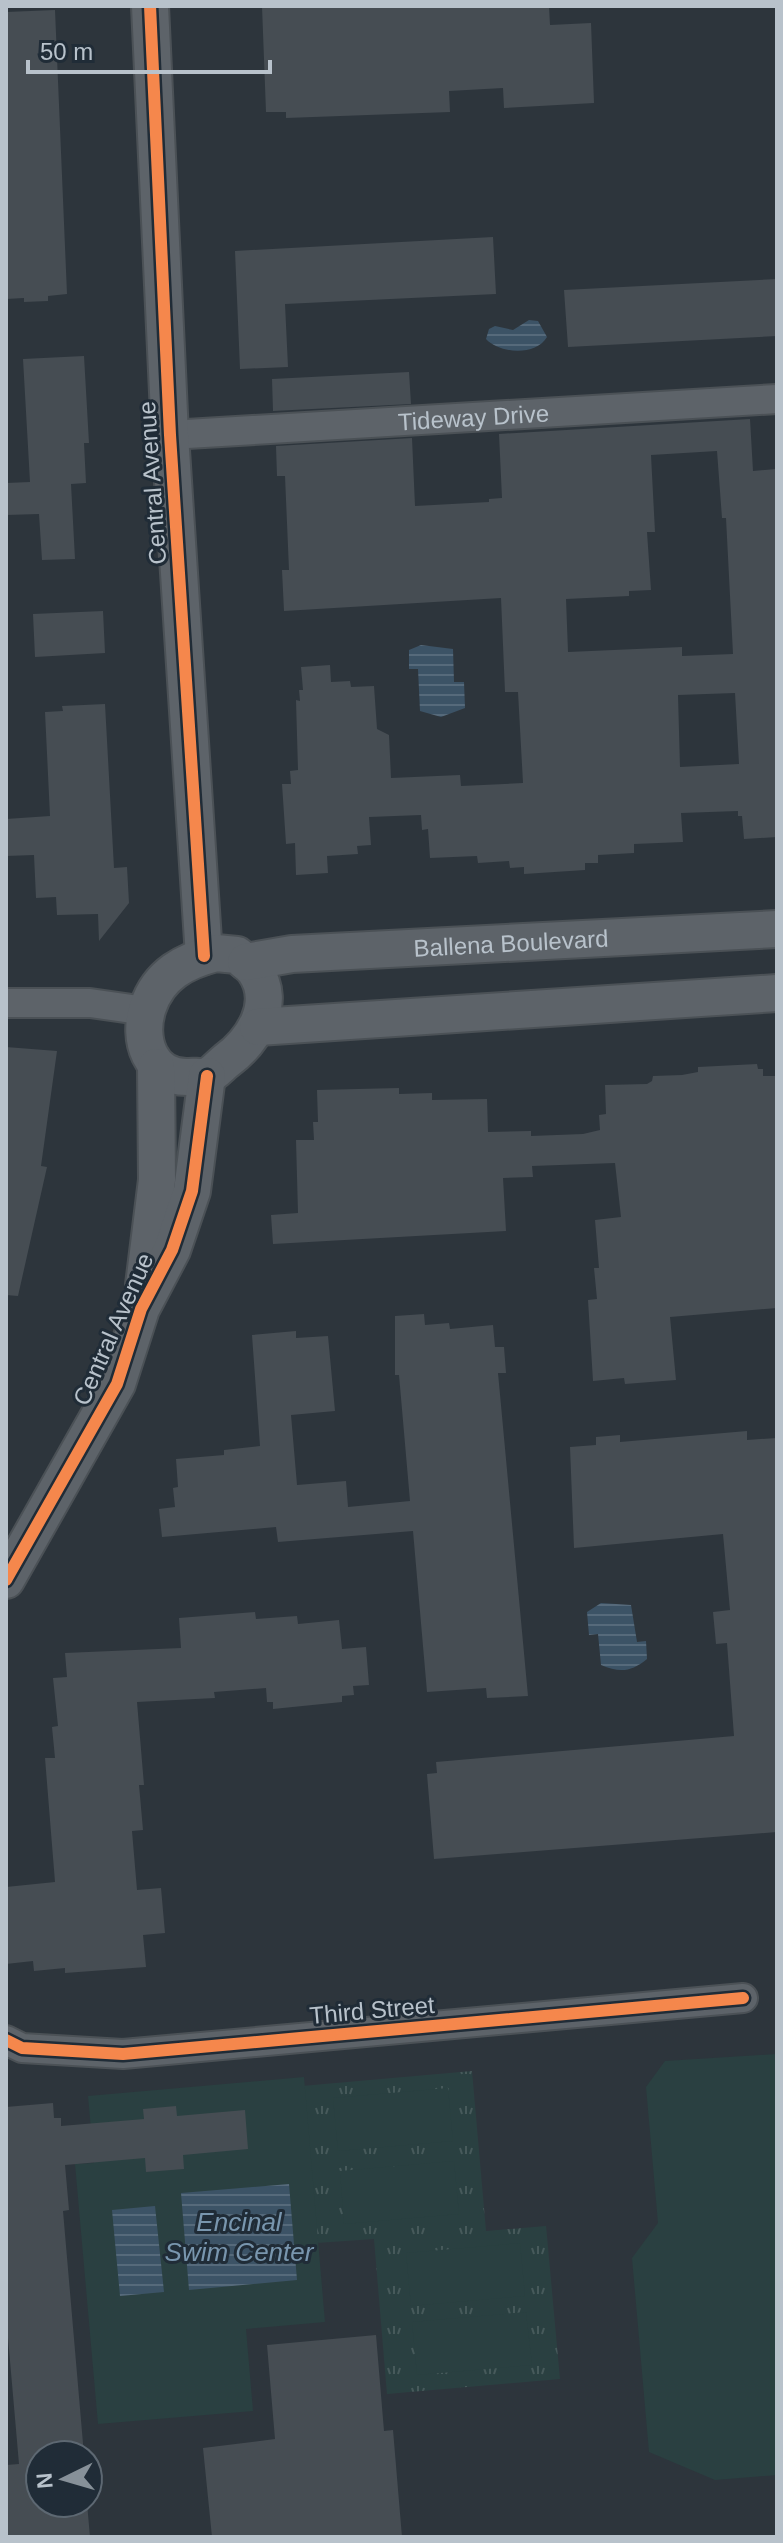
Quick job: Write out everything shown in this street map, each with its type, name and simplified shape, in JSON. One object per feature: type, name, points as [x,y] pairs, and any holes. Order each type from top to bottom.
[{"type":"street","name":"Central Avenue","points":[[150,6],[170,435],[204,956]]},
{"type":"street","name":"Tideway Drive","points":[[170,435],[777,399]]},
{"type":"street","name":"Ballena Boulevard","points":[[246,962],[292,954],[777,929]]},
{"type":"street","points":[[237,955],[246,962],[256,972],[264,999],[258,1027],[241,1049],[207,1076],[175,1077],[156,1067],[147,1051],[146,1011],[154,990],[170,973],[204,956],[237,955]]},
{"type":"street","points":[[258,1027],[777,993]]},
{"type":"street","points":[[6,1003],[90,1003],[146,1011]]},
{"type":"street","name":"Central Avenue","points":[[141,1309],[157,1180],[156,1067]]},
{"type":"street","name":"Central Avenue","points":[[6,1580],[117,1384],[141,1309],[172,1250],[192,1191],[207,1076]]},
{"type":"street","name":"Third Street","points":[[6,2040],[22,2048],[123,2054],[743,1998]]},
{"type":"green space","points":[[777,2054],[777,2475],[715,2480],[649,2452],[632,2258],[658,2223],[646,2087],[665,2061]]},
{"type":"green space","points":[[472,2071],[486,2231],[546,2226],[560,2379],[387,2394],[374,2239],[316,2243],[302,2086]]},
{"type":"green space","name":"Encinal Swim Center","points":[[304,2077],[325,2322],[246,2329],[253,2411],[98,2424],[75,2164],[94,2163],[88,2096]]},
{"type":"green space","points":[[448,2088],[453,2141],[338,2151],[333,2098]]},
{"type":"green space","points":[[454,2161],[459,2214],[344,2224],[340,2171]]},
{"type":"green space","points":[[520,2243],[525,2296],[411,2306],[406,2253]]},
{"type":"green space","points":[[526,2312],[532,2365],[417,2375],[412,2322]]},
{"type":"water","points":[[529,320],[538,321],[547,337],[535,347],[509,350],[486,339],[489,329],[495,326],[513,330]]},
{"type":"water","points":[[421,645],[453,649],[454,682],[464,682],[465,708],[441,717],[420,711],[418,669],[409,669],[409,650]]},
{"type":"water","points":[[601,1603],[631,1605],[637,1642],[646,1641],[647,1659],[625,1670],[601,1665],[598,1634],[589,1635],[587,1612]]},
{"type":"water","name":"Encinal Swim Center","points":[[289,2184],[297,2280],[189,2290],[181,2193]]},
{"type":"water","points":[[155,2206],[164,2292],[120,2296],[112,2210]]},
{"type":"building","points":[[262,6],[549,6],[550,25],[591,23],[594,103],[504,108],[503,88],[449,91],[450,112],[286,118],[286,112],[266,112]]},
{"type":"building","points":[[55,10],[67,294],[48,296],[48,301],[24,302],[24,298],[6,299],[6,12]]},
{"type":"building","points":[[493,237],[496,294],[285,304],[288,367],[240,369],[235,251]]},
{"type":"building","points":[[777,279],[777,336],[568,347],[564,290]]},
{"type":"building","points":[[84,356],[89,443],[84,443],[86,483],[71,484],[75,559],[42,560],[39,514],[6,515],[6,483],[30,482],[23,359]]},
{"type":"building","points":[[409,372],[411,404],[273,411],[272,379]]},
{"type":"building","points":[[750,419],[753,471],[776,469],[777,476],[777,837],[744,839],[742,816],[738,816],[738,811],[681,813],[683,842],[634,844],[634,853],[598,855],[598,863],[585,863],[585,870],[524,874],[524,867],[510,868],[509,861],[478,863],[477,856],[430,858],[428,829],[422,830],[421,815],[369,817],[371,845],[357,846],[358,854],[327,856],[328,873],[296,875],[295,843],[286,844],[282,784],[291,784],[290,771],[298,770],[296,700],[300,701],[299,690],[303,690],[301,667],[330,665],[331,682],[350,681],[351,687],[374,686],[377,729],[389,735],[391,778],[460,775],[461,786],[523,783],[518,692],[505,692],[501,598],[284,611],[282,570],[289,570],[285,476],[277,476],[276,446],[412,438],[415,506],[489,502],[489,499],[502,498],[499,434]],"holes":[[[717,451],[722,518],[726,518],[733,654],[682,656],[682,647],[568,652],[566,599],[629,596],[629,591],[651,590],[647,532],[655,532],[651,455]],[[735,693],[739,764],[680,767],[678,695]]]},
{"type":"building","points":[[103,611],[105,653],[35,657],[33,614]]},
{"type":"building","points":[[105,704],[114,868],[127,867],[129,903],[99,941],[98,914],[57,915],[56,897],[36,898],[34,855],[6,856],[6,819],[50,816],[45,712],[63,711],[62,706]]},
{"type":"building","points":[[6,1047],[57,1051],[41,1166],[47,1167],[18,1296],[6,1295]]},
{"type":"building","points":[[757,1064],[758,1069],[763,1069],[763,1076],[777,1076],[777,1308],[670,1317],[676,1380],[625,1384],[624,1378],[593,1381],[588,1300],[597,1299],[594,1268],[599,1268],[595,1220],[621,1217],[615,1163],[532,1166],[533,1177],[503,1178],[506,1231],[273,1244],[271,1215],[298,1213],[296,1140],[314,1140],[313,1122],[318,1122],[317,1090],[399,1088],[399,1094],[432,1093],[432,1100],[487,1099],[488,1132],[531,1131],[531,1136],[583,1134],[600,1130],[599,1115],[606,1114],[605,1085],[647,1084],[653,1076],[698,1072],[698,1067]]},
{"type":"building","points":[[424,1314],[425,1325],[449,1323],[450,1329],[493,1325],[495,1347],[504,1347],[506,1373],[498,1373],[528,1696],[487,1698],[486,1688],[427,1692],[413,1531],[278,1542],[276,1527],[162,1537],[159,1509],[175,1507],[173,1488],[178,1487],[176,1459],[224,1455],[224,1450],[260,1446],[252,1335],[296,1331],[296,1338],[328,1336],[335,1411],[291,1415],[297,1485],[346,1481],[348,1507],[410,1501],[399,1375],[395,1375],[395,1316]]},
{"type":"building","points":[[747,1431],[747,1440],[777,1438],[777,1832],[434,1859],[427,1774],[437,1773],[436,1762],[734,1736],[727,1643],[716,1644],[713,1612],[730,1610],[723,1534],[574,1548],[570,1447],[596,1445],[596,1437],[620,1435],[620,1442]]},
{"type":"building","points":[[255,1612],[256,1619],[297,1616],[298,1624],[339,1620],[342,1649],[366,1647],[369,1685],[353,1686],[354,1695],[342,1696],[342,1702],[273,1709],[273,1702],[267,1702],[266,1688],[214,1692],[215,1698],[137,1702],[144,1785],[139,1785],[143,1830],[132,1831],[137,1890],[161,1888],[165,1933],[143,1935],[146,1967],[65,1973],[65,1968],[34,1971],[33,1961],[6,1964],[6,1887],[55,1882],[45,1758],[55,1758],[52,1727],[58,1726],[53,1678],[67,1677],[65,1653],[181,1648],[179,1618]]},
{"type":"building","points":[[53,2103],[54,2118],[61,2118],[61,2126],[144,2119],[143,2109],[176,2106],[177,2116],[245,2110],[248,2149],[183,2155],[184,2169],[146,2172],[145,2158],[65,2165],[69,2210],[63,2211],[83,2439],[24,2439],[24,2519],[88,2519],[90,2537],[6,2537],[6,2465],[19,2464],[6,2315],[6,2107]]},
{"type":"building","points":[[376,2335],[384,2431],[393,2430],[402,2537],[212,2537],[203,2448],[275,2439],[267,2345]]},
{"type":"cycle path","points":[[150,6],[170,435],[204,956]]},
{"type":"cycle path","points":[[6,1580],[117,1384],[141,1309],[172,1250],[192,1191],[207,1076]]},
{"type":"cycle path","points":[[6,2040],[22,2048],[123,2054],[743,1998]]}]
